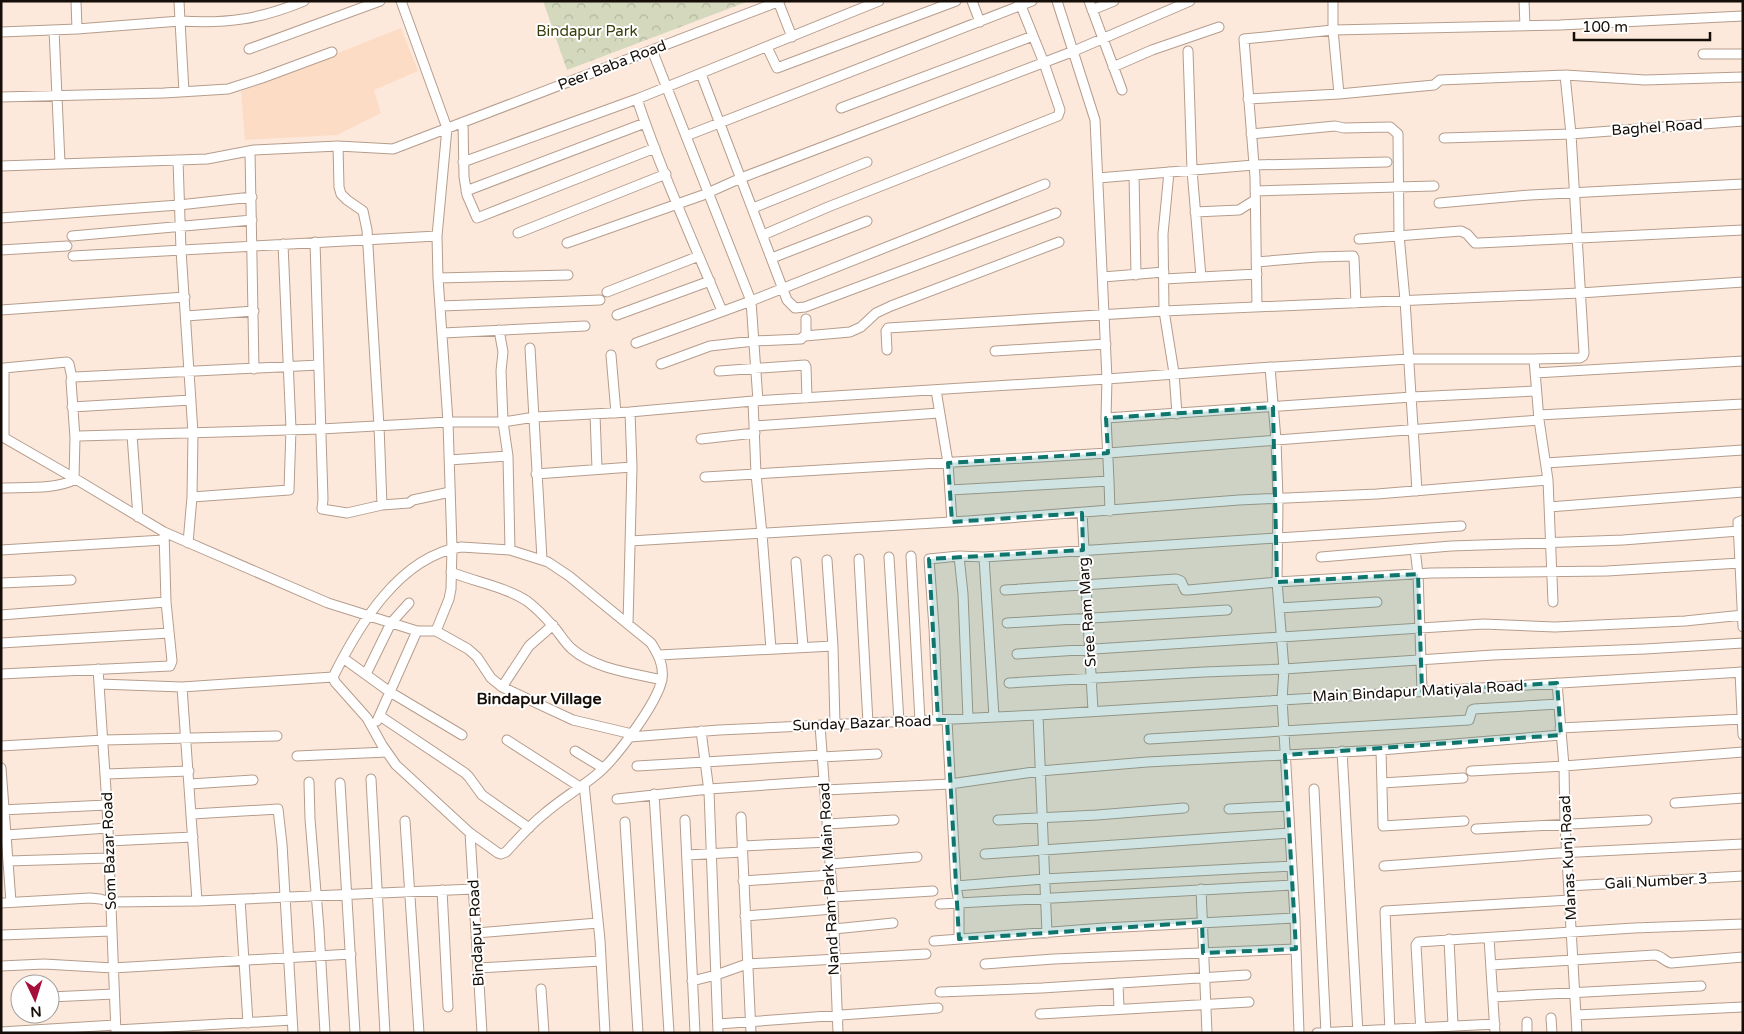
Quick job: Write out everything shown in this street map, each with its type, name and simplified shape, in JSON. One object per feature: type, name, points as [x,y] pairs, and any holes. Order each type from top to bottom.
[{"type":"street","points":[[76,1],[78,28]]},
{"type":"street","points":[[179,1],[184,92]]},
{"type":"street","points":[[1,32],[180,21],[209,23],[262,16],[278,12],[304,1]]},
{"type":"street","points":[[249,50],[380,1]]},
{"type":"street","points":[[401,1],[447,128],[437,236],[448,422],[452,572],[449,599],[436,631]]},
{"type":"street","points":[[779,1],[792,37]]},
{"type":"street","name":"Peer Baba Road","points":[[1,166],[207,159],[250,151],[338,146],[393,149],[779,1]]},
{"type":"street","points":[[463,162],[637,99],[879,1]]},
{"type":"street","points":[[768,47],[778,68],[956,1]]},
{"type":"street","points":[[972,1],[980,22]]},
{"type":"street","points":[[686,136],[980,22],[1020,4],[1032,1]]},
{"type":"street","points":[[1057,1],[1094,114],[1105,314],[1106,418],[1110,511]]},
{"type":"street","points":[[1114,1],[1091,5],[1122,90]]},
{"type":"street","points":[[567,242],[709,193],[741,178],[1044,63],[1190,1]]},
{"type":"street","points":[[1333,1],[1333,30],[1339,94]]},
{"type":"street","points":[[1524,1],[1525,26]]},
{"type":"street","points":[[763,235],[828,207],[1054,118],[1059,114],[1060,110],[1044,63],[1020,4]]},
{"type":"street","points":[[1257,307],[1254,165],[1244,39],[1333,30],[1525,26],[1743,16]]},
{"type":"street","points":[[1113,67],[1152,50],[1219,27]]},
{"type":"street","points":[[54,30],[60,163]]},
{"type":"street","points":[[841,108],[1033,36]]},
{"type":"street","points":[[652,50],[751,301],[756,368],[756,474],[771,649]]},
{"type":"street","points":[[1188,51],[1192,170],[1201,277]]},
{"type":"street","points":[[1,97],[228,89],[332,52]]},
{"type":"street","points":[[1703,54],[1743,54]]},
{"type":"street","points":[[701,74],[791,306],[799,308],[1056,213]]},
{"type":"street","points":[[1248,99],[1339,94],[1434,85],[1440,80],[1565,75],[1645,80],[1743,77]]},
{"type":"street","points":[[75,438],[79,436],[321,429],[448,422],[503,422],[755,401],[1409,359],[1582,358],[1584,353],[1571,134],[1565,75]]},
{"type":"street","points":[[637,99],[655,148],[722,311]]},
{"type":"street","name":"Baghel Road","points":[[1444,138],[1571,134],[1743,121]]},
{"type":"street","points":[[463,122],[463,162],[466,191],[477,218],[655,148]]},
{"type":"street","points":[[466,191],[645,122]]},
{"type":"street","points":[[1251,134],[1335,126],[1344,128],[1390,127],[1398,134],[1399,235],[1412,397],[1417,491]]},
{"type":"street","points":[[338,146],[340,191],[344,198],[363,210],[367,240],[382,505]]},
{"type":"street","points":[[250,151],[254,369]]},
{"type":"street","points":[[178,160],[181,250],[193,433],[192,497],[188,543]]},
{"type":"street","points":[[753,208],[867,162]]},
{"type":"street","points":[[1098,178],[1254,165],[1387,162]]},
{"type":"street","points":[[1169,172],[1163,234],[1164,311],[1174,374],[1177,414]]},
{"type":"street","points":[[518,233],[666,174]]},
{"type":"street","points":[[1134,175],[1136,274]]},
{"type":"street","points":[[636,343],[751,301],[1045,184]]},
{"type":"street","points":[[1439,203],[1574,193],[1743,184]]},
{"type":"street","points":[[1195,212],[1239,210],[1255,196],[1434,186]]},
{"type":"street","points":[[1,218],[179,205],[252,197]]},
{"type":"street","points":[[72,236],[252,220]]},
{"type":"street","points":[[772,258],[866,221]]},
{"type":"street","points":[[1359,239],[1461,231],[1476,243],[1743,230]]},
{"type":"street","points":[[73,256],[437,236]]},
{"type":"street","points":[[315,242],[322,509],[347,512],[382,505],[410,503],[413,500],[450,492]]},
{"type":"street","points":[[661,364],[707,347],[754,341],[801,339],[805,336],[850,332],[861,327],[876,313],[891,306],[1059,242]]},
{"type":"street","points":[[192,497],[289,490],[291,429],[282,244]]},
{"type":"street","points":[[1,250],[67,246]]},
{"type":"street","points":[[608,292],[699,256]]},
{"type":"street","points":[[1256,262],[1353,256],[1355,261],[1356,303]]},
{"type":"street","points":[[438,278],[568,274]]},
{"type":"street","points":[[1103,278],[1136,274],[1201,277],[1257,274]]},
{"type":"street","points":[[617,315],[710,281]]},
{"type":"street","points":[[887,350],[886,333],[888,328],[1105,314],[1580,293],[1743,282]]},
{"type":"street","points":[[1,310],[185,297]]},
{"type":"street","points":[[441,306],[600,300]]},
{"type":"street","points":[[186,316],[254,311]]},
{"type":"street","points":[[805,336],[806,320]]},
{"type":"street","points":[[443,333],[585,326]]},
{"type":"street","points":[[499,330],[503,352],[501,371],[503,422],[508,456],[510,550]]},
{"type":"street","points":[[995,351],[1106,344]]},
{"type":"street","points":[[530,348],[542,559]]},
{"type":"street","points":[[611,355],[616,413]]},
{"type":"street","points":[[1534,359],[1539,418],[1548,480],[1553,602]]},
{"type":"street","points":[[1535,373],[1743,361]]},
{"type":"street","points":[[75,478],[75,438],[70,381],[72,378],[69,364],[67,362],[4,368],[2,437],[75,478],[164,536],[188,543],[328,603],[416,631],[436,631],[468,649],[491,678],[502,687],[529,646],[553,625]]},
{"type":"street","points":[[719,371],[805,365],[807,398]]},
{"type":"street","points":[[72,378],[288,366],[319,366]]},
{"type":"street","points":[[1270,367],[1276,440],[1278,500],[1277,582],[1284,669],[1282,699],[1295,918],[1299,1033]]},
{"type":"street","points":[[936,390],[948,463],[952,522]]},
{"type":"street","points":[[1106,418],[1412,397],[1536,391]]},
{"type":"street","points":[[72,407],[191,400]]},
{"type":"street","points":[[705,477],[1108,453],[1413,431],[1539,418],[1743,404]]},
{"type":"street","points":[[628,624],[632,467],[630,412]]},
{"type":"street","points":[[701,439],[755,429],[939,413]]},
{"type":"street","points":[[595,414],[597,469]]},
{"type":"street","points":[[132,434],[138,518]]},
{"type":"street","points":[[1546,463],[1743,450]]},
{"type":"street","points":[[449,460],[508,456]]},
{"type":"street","points":[[536,474],[632,467]]},
{"type":"street","points":[[1,488],[54,486],[66,484],[75,478]]},
{"type":"street","points":[[630,541],[952,522],[1239,500],[1278,500],[1548,480]]},
{"type":"street","points":[[950,490],[1109,481]]},
{"type":"street","points":[[1549,507],[1743,492]]},
{"type":"street","name":"Sree Ram Marg","points":[[1082,513],[1093,711]]},
{"type":"street","points":[[1743,520],[1738,522],[1741,553],[1743,627]]},
{"type":"street","points":[[959,939],[959,903],[956,886],[950,784],[929,559],[1461,526]]},
{"type":"street","points":[[1321,558],[1451,546],[1551,543],[1739,531]]},
{"type":"street","points":[[1,550],[164,536]]},
{"type":"street","points":[[1,674],[170,666],[172,661],[166,602],[164,536]]},
{"type":"street","points":[[461,547],[510,550],[542,559],[551,564],[569,576],[651,643],[659,655],[662,666],[662,680],[657,692],[631,736],[603,768],[582,786],[543,814],[506,852],[501,854],[470,833],[396,765],[373,731],[367,718],[335,682],[333,677],[368,616],[413,566],[452,548],[461,547]]},
{"type":"street","points":[[1416,549],[1422,691]]},
{"type":"street","points":[[911,556],[920,721]]},
{"type":"street","points":[[959,556],[963,594],[968,718]]},
{"type":"street","points":[[890,557],[899,722]]},
{"type":"street","points":[[984,557],[994,717]]},
{"type":"street","points":[[859,558],[868,723]]},
{"type":"street","points":[[827,560],[833,646],[835,724]]},
{"type":"street","points":[[796,562],[803,648]]},
{"type":"street","points":[[1006,590],[1176,579],[1181,581],[1185,590],[1188,590],[1277,582],[1418,574],[1552,573],[1740,563]]},
{"type":"street","points":[[452,572],[522,599],[553,625],[570,648],[586,659],[607,667],[662,680]]},
{"type":"street","points":[[1,583],[71,580]]},
{"type":"street","points":[[1,616],[166,602]]},
{"type":"street","points":[[1279,608],[1378,602]]},
{"type":"street","points":[[366,674],[390,623],[409,603]]},
{"type":"street","points":[[1007,623],[1227,610]]},
{"type":"street","points":[[1017,654],[1483,624],[1555,627],[1585,626],[1742,615]]},
{"type":"street","points":[[373,731],[416,631]]},
{"type":"street","points":[[1,644],[169,633]]},
{"type":"street","points":[[1010,683],[1284,669],[1493,655],[1743,643]]},
{"type":"street","points":[[659,655],[833,646]]},
{"type":"street","points":[[343,658],[390,692],[462,735]]},
{"type":"street","name":"Som Bazar Road","points":[[98,669],[106,774],[115,1029]]},
{"type":"street","points":[[1741,672],[1743,735]]},
{"type":"street","name":"Main Bindapur Matiyala Road","points":[[1093,711],[1741,672]]},
{"type":"street","points":[[100,684],[182,687],[333,677]]},
{"type":"street","name":"Manas Kunj Road","points":[[1558,682],[1577,1033]]},
{"type":"street","points":[[182,687],[197,901]]},
{"type":"street","name":"Sunday Bazar Road","points":[[502,687],[573,720],[631,736],[1093,711]]},
{"type":"street","points":[[1149,739],[1469,720],[1474,708],[1559,704]]},
{"type":"street","points":[[1038,715],[1046,934]]},
{"type":"street","points":[[380,716],[469,776],[482,795],[529,828]]},
{"type":"street","points":[[617,799],[709,789],[824,785],[950,784],[1040,771],[1147,762],[1381,750],[1561,731],[1742,719]]},
{"type":"street","name":"Nand Ram Park Main Road","points":[[820,725],[833,896],[838,1033]]},
{"type":"street","points":[[701,732],[709,789],[718,1028],[750,1021],[938,1008]]},
{"type":"street","points":[[1,746],[104,740],[278,736]]},
{"type":"street","points":[[507,740],[582,786]]},
{"type":"street","points":[[1381,750],[1383,826],[1464,820]]},
{"type":"street","points":[[575,751],[603,768]]},
{"type":"street","points":[[1342,751],[1358,1032]]},
{"type":"street","points":[[297,756],[387,752]]},
{"type":"street","points":[[1471,771],[1743,752]]},
{"type":"street","points":[[637,766],[877,754]]},
{"type":"street","points":[[1,768],[8,861],[6,903],[90,898],[111,902],[197,901],[474,889]]},
{"type":"street","points":[[106,774],[189,771]]},
{"type":"street","points":[[1382,783],[1463,778]]},
{"type":"street","points":[[372,779],[386,1033]]},
{"type":"street","points":[[190,784],[253,780]]},
{"type":"street","points":[[309,782],[325,1033]]},
{"type":"street","points":[[340,783],[355,1033]]},
{"type":"street","points":[[582,786],[598,923],[605,1033]]},
{"type":"street","points":[[1314,789],[1326,1033]]},
{"type":"street","points":[[654,794],[669,1033]]},
{"type":"street","points":[[1675,803],[1743,798]]},
{"type":"street","points":[[3,810],[107,805]]},
{"type":"street","points":[[1229,810],[1288,806]]},
{"type":"street","points":[[998,820],[1184,808]]},
{"type":"street","points":[[192,814],[278,809],[286,898],[293,1033]]},
{"type":"street","points":[[741,817],[744,916],[751,1033]]},
{"type":"street","points":[[685,820],[695,1033]]},
{"type":"street","points":[[827,824],[894,820]]},
{"type":"street","points":[[1476,829],[1647,820]]},
{"type":"street","points":[[405,821],[419,1033]]},
{"type":"street","points":[[625,822],[638,1033]]},
{"type":"street","points":[[5,838],[108,828]]},
{"type":"street","name":"Bindapur Road","points":[[470,833],[482,1033]]},
{"type":"street","points":[[985,854],[1290,833]]},
{"type":"street","points":[[108,841],[193,837]]},
{"type":"street","points":[[687,855],[828,842]]},
{"type":"street","points":[[1384,866],[1567,853],[1743,844]]},
{"type":"street","points":[[830,864],[917,857]]},
{"type":"street","points":[[8,861],[109,858]]},
{"type":"street","points":[[956,886],[1044,879],[1292,866]]},
{"type":"street","points":[[743,881],[831,875]]},
{"type":"street","name":"Gali Number 3","points":[[1569,886],[1743,876]]},
{"type":"street","points":[[940,904],[1293,885]]},
{"type":"street","points":[[1201,889],[1207,1033]]},
{"type":"street","points":[[442,890],[448,1007]]},
{"type":"street","points":[[833,896],[932,891]]},
{"type":"street","points":[[240,899],[248,1023]]},
{"type":"street","points":[[1390,1031],[1385,911],[1570,900]]},
{"type":"street","points":[[744,916],[833,909]]},
{"type":"street","points":[[934,941],[1202,922],[1295,918]]},
{"type":"street","points":[[476,933],[598,923]]},
{"type":"street","points":[[834,929],[893,923]]},
{"type":"street","points":[[1421,1030],[1416,944],[1418,942],[1634,928],[1743,924]]},
{"type":"street","points":[[1,935],[112,931]]},
{"type":"street","points":[[1317,1033],[1495,1028],[1489,938]]},
{"type":"street","points":[[1448,940],[1455,1028]]},
{"type":"street","points":[[986,964],[1296,949]]},
{"type":"street","points":[[1,966],[44,964],[113,968],[351,954]]},
{"type":"street","points":[[692,982],[747,964],[926,954]]},
{"type":"street","points":[[1491,965],[1655,955],[1671,963],[1743,956]]},
{"type":"street","points":[[478,968],[601,961]]},
{"type":"street","points":[[940,992],[1246,975]]},
{"type":"street","points":[[1118,983],[1119,1009]]},
{"type":"street","points":[[1493,997],[1701,986]]},
{"type":"street","points":[[541,988],[544,1033]]},
{"type":"street","points":[[60,996],[114,994]]},
{"type":"street","points":[[1040,1014],[1249,1002]]},
{"type":"street","points":[[1576,1015],[1743,1007]]},
{"type":"street","points":[[1551,1018],[1552,1033]]},
{"type":"street","points":[[1,1032],[115,1029],[292,1020]]},
{"type":"street","points":[[1527,1022],[1527,1033]]},
{"type":"highlighted area","points":[[1273,407],[1277,582],[1418,574],[1422,691],[1557,683],[1561,735],[1285,755],[1296,949],[1203,953],[1202,922],[959,939],[947,720],[938,720],[929,559],[1083,550],[1082,513],[952,522],[948,463],[1108,453],[1106,418]]},
{"type":"shaded area","points":[[401,28],[418,71],[374,90],[381,113],[337,135],[245,140],[241,91]]},
{"type":"green space","name":"Bindapur Park","points":[[543,1],[749,1],[567,70]]},
{"type":"district","name":"Bindapur Village","points":[[539,699]]}]
